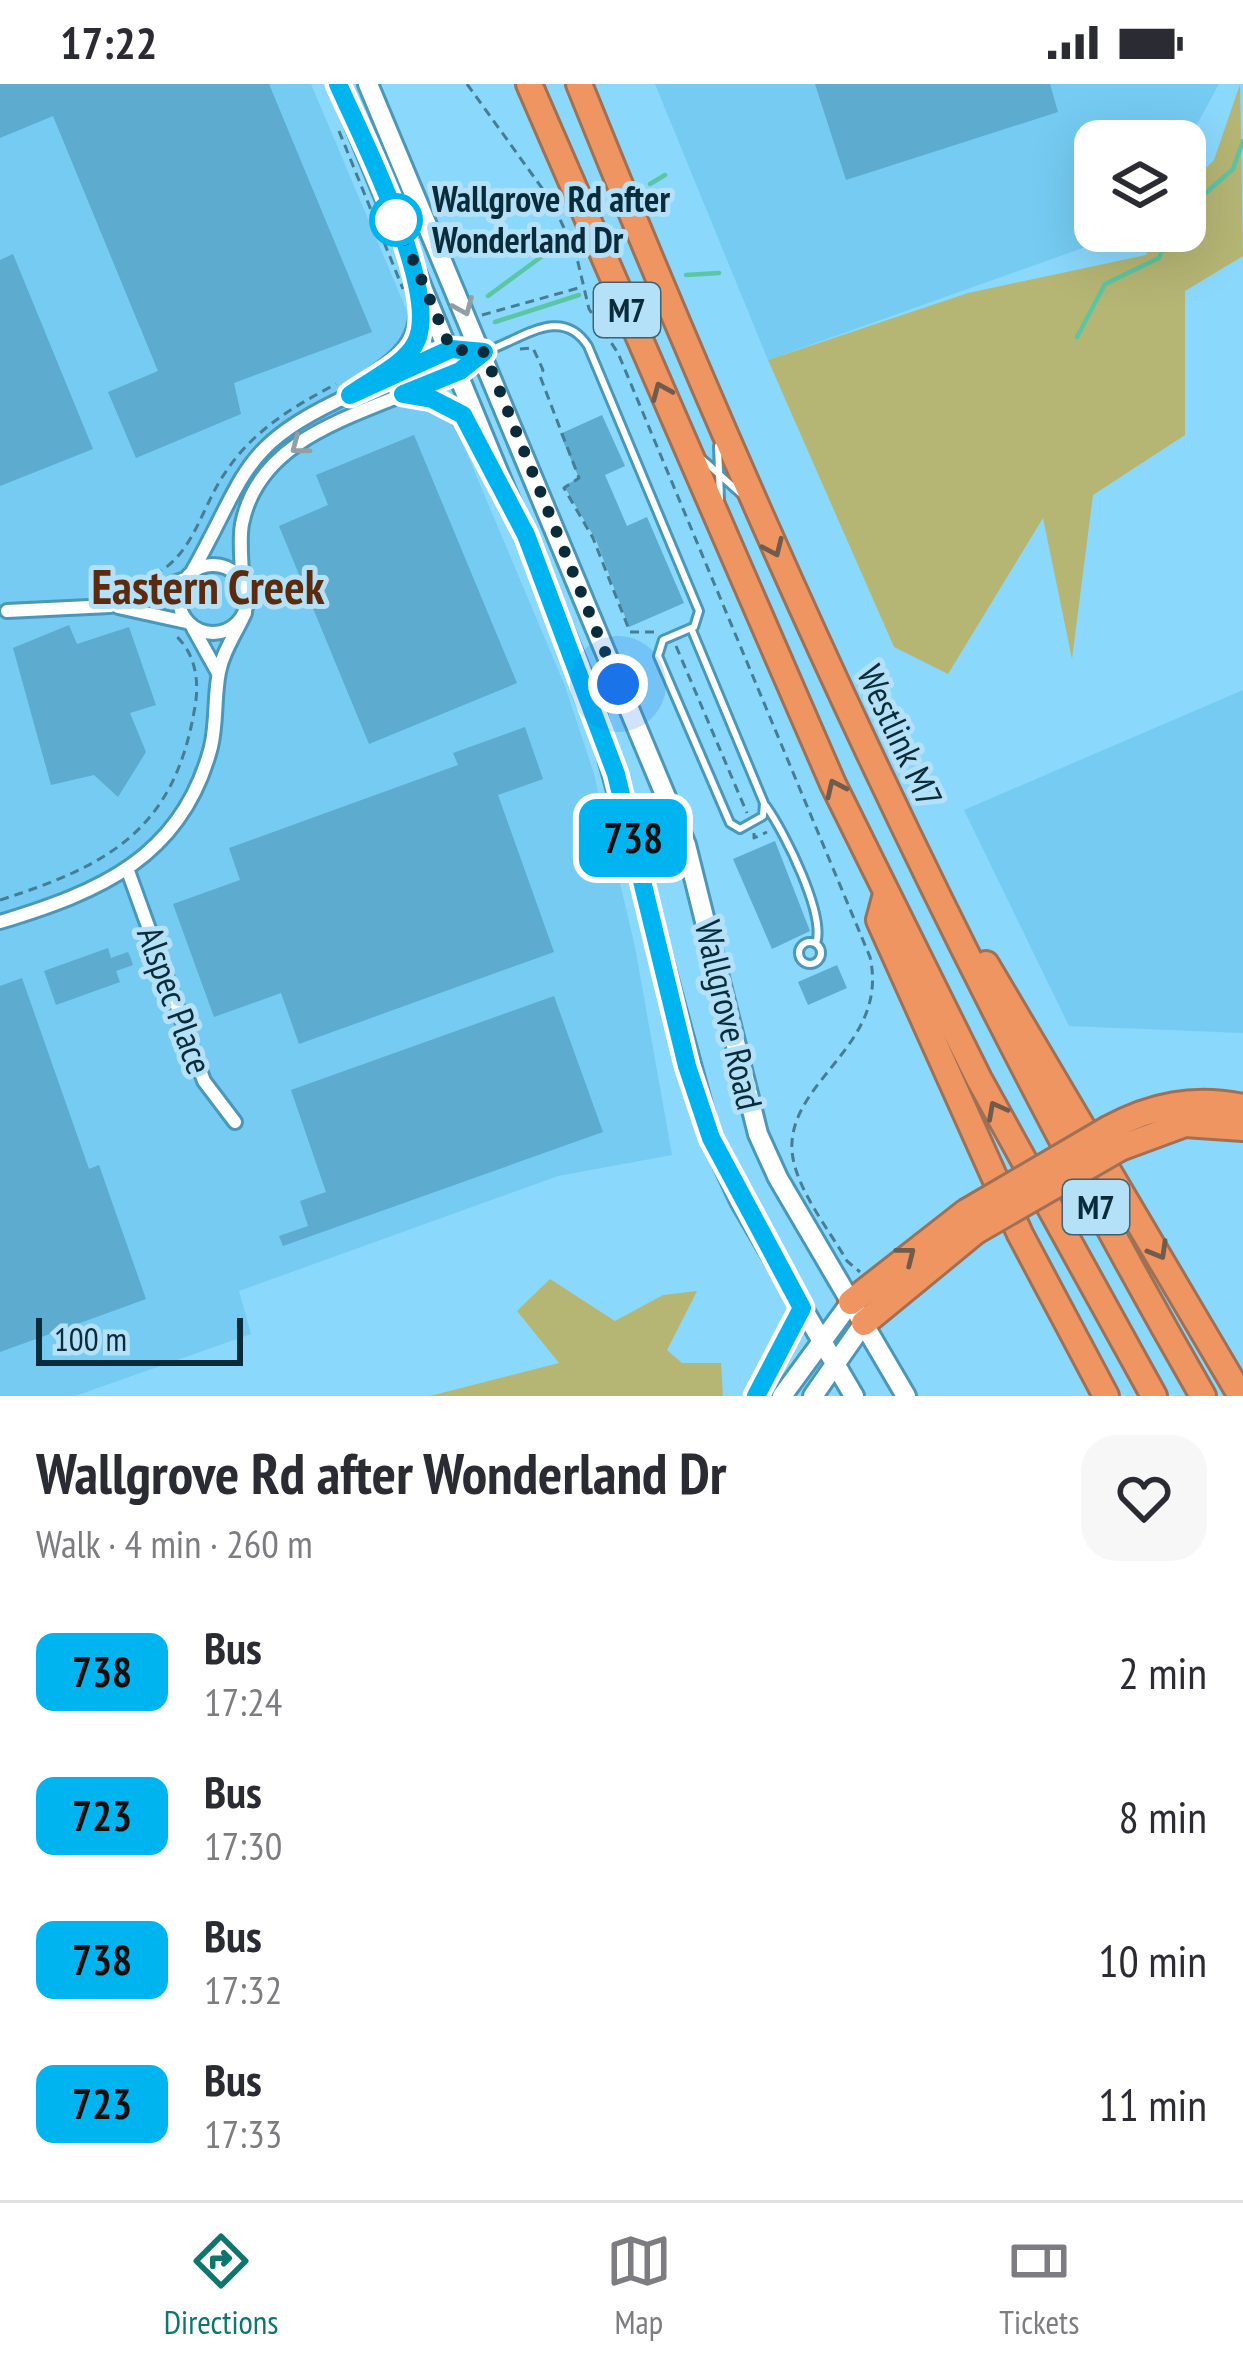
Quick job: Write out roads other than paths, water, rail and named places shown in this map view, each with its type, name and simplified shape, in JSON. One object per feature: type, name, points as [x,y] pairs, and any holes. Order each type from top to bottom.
[{"type":"highway","name":"M7","points":[[529,84],[722,538],[886,894],[1040,1274],[1106,1396]]},
{"type":"highway","name":"Westlink M7","points":[[579,84],[756,508],[942,912],[1002,1011]]},
{"type":"highway","points":[[595,84],[679,297],[681,324]]},
{"type":"highway","name":"M7","points":[[1002,1011],[1203,1396]]},
{"type":"highway","points":[[1002,1011],[1241,1396]]},
{"type":"highway","name":"M7","points":[[945,1037],[1154,1396]]},
{"type":"highway","points":[[858,1312],[971,1221],[1114,1139],[1144,1112],[1185,1102],[1243,1107]]},
{"type":"highway","points":[[1114,1139],[1185,1124],[1243,1129]]},
{"type":"main road","name":"Wallgrove Road","points":[[338,84],[451,349],[598,718],[636,847],[687,1066],[740,1201],[854,1396]]},
{"type":"main road","name":"Wallgrove Road","points":[[368,84],[484,352],[686,845],[743,1091],[778,1178],[906,1396]]},
{"type":"main road","points":[[346,388],[398,362],[416,342],[421,312],[412,257]]},
{"type":"main road","points":[[403,394],[432,399],[463,415],[526,535]]},
{"type":"main road","points":[[756,1396],[799,1304]]},
{"type":"main road","points":[[782,1396],[820,1338],[858,1312]]},
{"type":"main road","points":[[813,1396],[858,1312]]},
{"type":"street","points":[[218,674],[178,601],[249,461],[275,436],[346,388],[451,349],[484,352]]},
{"type":"street","points":[[0,922],[78,898],[128,871],[158,842],[197,784],[212,743],[218,674],[245,613],[242,526],[252,496],[271,470],[314,435],[460,371],[484,352]]},
{"type":"street","points":[[110,606],[213,565],[242,580]]},
{"type":"street","points":[[7,610],[110,606],[222,633],[245,613]]},
{"type":"street","name":"Alspec Place","points":[[128,871],[204,1081],[235,1122]]},
{"type":"lane","points":[[484,352],[557,323],[580,334],[699,611],[691,628],[663,640],[658,656],[730,823],[740,829],[753,826],[763,816],[764,803]]},
{"type":"lane","points":[[719,419],[722,538]]},
{"type":"lane","points":[[681,439],[756,508]]},
{"type":"lane","points":[[691,628],[821,928],[816,944]]},
{"type":"waterway","points":[[1206,193],[1233,169],[1243,141]]},
{"type":"waterway","points":[[650,184],[665,175]]},
{"type":"waterway","points":[[488,296],[541,257],[569,244]]},
{"type":"waterway","points":[[1077,337],[1105,284],[1159,258],[1161,252]]},
{"type":"waterway","points":[[686,275],[719,273]]},
{"type":"waterway","points":[[495,322],[579,295]]},
{"type":"place","name":"Wallgrove Rd after Wonderland Dr","points":[[396,220]]},
{"type":"district","name":"Eastern Creek","points":[[208,587]]}]
